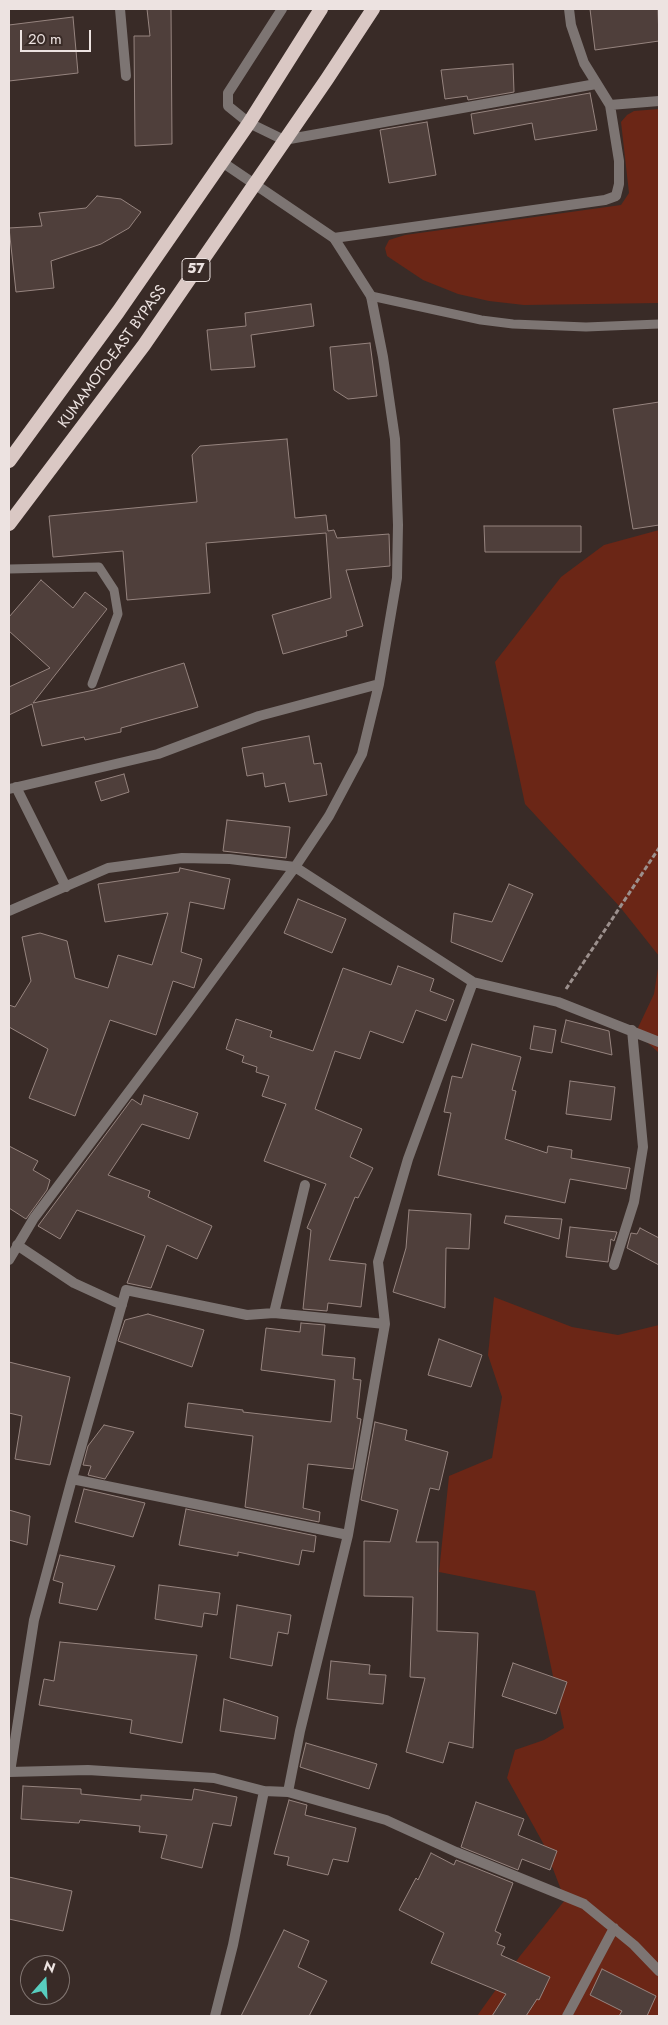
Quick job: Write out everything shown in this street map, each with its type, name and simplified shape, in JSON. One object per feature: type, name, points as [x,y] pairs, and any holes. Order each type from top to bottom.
[{"type":"highway","name":"KUMAMOTO-EAST BYPASS","points":[[9,462],[118,312],[249,123],[321,9]]},
{"type":"highway","name":"KUMAMOTO-EAST BYPASS","points":[[9,524],[144,345],[373,9]]},
{"type":"street","points":[[120,9],[126,76]]},
{"type":"street","points":[[282,9],[228,93],[228,106],[249,123],[284,140],[596,84]]},
{"type":"street","points":[[334,238],[605,200],[616,196],[619,184],[618,161],[610,105],[584,63],[571,25],[569,9]]},
{"type":"street","points":[[610,105],[659,100]]},
{"type":"street","points":[[9,1260],[34,1218],[188,1013],[295,867],[329,816],[362,754],[379,684],[397,578],[398,525],[395,438],[383,357],[371,296],[334,238],[222,162]]},
{"type":"street","points":[[66,887],[12,788],[158,754],[259,716],[379,684]]},
{"type":"street","points":[[9,911],[108,868],[182,858],[230,859],[295,867],[474,982],[558,1002],[659,1042]]},
{"type":"street","points":[[288,1792],[300,1731],[348,1535],[386,1324],[378,1262],[408,1159],[474,982]]},
{"type":"street","points":[[614,1265],[634,1202],[643,1147],[632,1030]]},
{"type":"street","points":[[274,1313],[305,1185]]},
{"type":"street","points":[[18,1245],[74,1283],[122,1305]]},
{"type":"street","points":[[386,1324],[274,1313],[247,1315],[126,1290],[34,1620],[9,1772],[88,1770],[214,1778],[264,1791],[288,1792],[386,1820],[456,1852],[584,1904],[614,1928],[659,1971]]},
{"type":"street","points":[[72,1479],[348,1535]]},
{"type":"street","points":[[215,2016],[233,1944],[264,1791]]},
{"type":"street","points":[[567,2016],[614,1928]]},
{"type":"lane","points":[[371,296],[481,320],[514,324],[586,327],[659,324]]},
{"type":"lane","points":[[9,569],[99,567],[114,590],[118,614],[92,684]]},
{"type":"path","points":[[558,1002],[659,848]]},
{"type":"shaded area","points":[[659,109],[659,303],[524,305],[489,301],[458,294],[423,280],[387,256],[385,248],[389,240],[405,235],[621,205],[629,193],[621,122],[634,111]]},
{"type":"shaded area","points":[[659,530],[659,956],[620,907],[525,804],[495,662],[561,577],[604,545]]},
{"type":"shaded area","points":[[659,962],[659,1053],[636,1032],[654,994]]},
{"type":"shaded area","points":[[494,1297],[572,1327],[618,1335],[659,1325],[659,2016],[477,2016],[520,1956],[565,1900],[543,1843],[507,1778],[515,1750],[544,1740],[564,1728],[535,1591],[439,1572],[449,1476],[492,1458],[502,1397],[488,1355]]},
{"type":"building","points":[[147,9],[171,9],[172,144],[135,146],[134,36],[150,36]]},
{"type":"building","points":[[590,9],[658,9],[659,41],[595,50]]},
{"type":"building","points":[[73,17],[78,73],[9,81],[9,25]]},
{"type":"building","points":[[513,64],[514,92],[468,100],[467,96],[445,99],[441,70]]},
{"type":"building","points":[[590,93],[597,130],[535,140],[532,123],[474,134],[471,114]]},
{"type":"building","points":[[427,122],[436,175],[389,183],[380,130]]},
{"type":"building","points":[[97,196],[121,199],[141,212],[129,228],[101,244],[51,261],[54,288],[16,292],[9,228],[42,226],[39,213],[86,208]]},
{"type":"building","points":[[311,304],[314,326],[251,335],[255,367],[211,370],[207,330],[246,326],[245,313]]},
{"type":"building","points":[[370,343],[377,396],[348,399],[334,390],[330,347]]},
{"type":"building","points":[[659,402],[659,525],[633,529],[613,409]]},
{"type":"building","points":[[287,439],[295,518],[326,515],[328,531],[334,530],[337,538],[389,534],[390,566],[346,570],[363,626],[346,631],[347,636],[283,654],[272,615],[331,598],[326,533],[206,543],[210,593],[127,600],[123,551],[53,557],[49,516],[197,502],[192,455],[200,446]]},
{"type":"building","points":[[484,526],[581,526],[581,552],[485,552]]},
{"type":"building","points":[[41,580],[73,608],[85,592],[107,609],[33,703],[94,690],[184,663],[198,707],[121,728],[121,732],[85,740],[84,737],[42,746],[32,704],[9,715],[9,687],[50,668],[9,631],[9,617]]},
{"type":"building","points":[[309,736],[314,764],[321,763],[327,795],[289,802],[285,783],[265,787],[263,773],[247,776],[242,748]]},
{"type":"building","points":[[124,774],[129,792],[101,801],[95,782]]},
{"type":"building","points":[[227,820],[290,827],[286,858],[223,851]]},
{"type":"building","points":[[180,868],[230,879],[224,909],[190,902],[181,952],[202,959],[194,988],[173,981],[156,1035],[110,1020],[75,1116],[29,1098],[48,1049],[9,1027],[9,1005],[15,1007],[31,981],[22,937],[40,933],[67,941],[75,978],[108,988],[118,955],[152,965],[168,913],[105,922],[98,884],[179,872]]},
{"type":"building","points":[[509,884],[533,894],[502,962],[451,942],[454,913],[492,922]]},
{"type":"building","points":[[298,899],[346,919],[332,953],[284,933]]},
{"type":"building","points":[[398,966],[434,979],[430,991],[454,1000],[446,1021],[416,1010],[403,1043],[370,1031],[360,1059],[335,1051],[315,1109],[362,1129],[350,1157],[373,1168],[358,1198],[355,1197],[329,1260],[366,1264],[361,1307],[328,1303],[327,1311],[303,1309],[311,1230],[307,1228],[326,1184],[264,1161],[286,1104],[262,1096],[269,1076],[256,1072],[257,1067],[242,1062],[244,1056],[226,1049],[236,1019],[272,1031],[270,1037],[313,1051],[343,968],[391,985]]},
{"type":"building","points":[[566,1020],[609,1031],[612,1055],[561,1042]]},
{"type":"building","points":[[534,1026],[556,1030],[552,1053],[530,1049]]},
{"type":"building","points":[[472,1044],[521,1057],[512,1090],[516,1091],[505,1139],[547,1153],[548,1146],[572,1150],[571,1158],[630,1168],[626,1189],[570,1179],[565,1203],[438,1175],[451,1113],[444,1112],[452,1076],[462,1078]]},
{"type":"building","points":[[570,1081],[615,1087],[611,1120],[566,1114]]},
{"type":"building","points":[[144,1095],[198,1113],[189,1139],[142,1124],[108,1175],[150,1191],[148,1197],[212,1226],[197,1259],[167,1245],[151,1288],[127,1283],[145,1236],[77,1210],[60,1239],[38,1226],[132,1099],[141,1105]]},
{"type":"building","points":[[9,1146],[38,1161],[33,1170],[50,1180],[47,1190],[26,1219],[9,1208]]},
{"type":"building","points":[[409,1210],[471,1214],[469,1249],[446,1248],[445,1308],[393,1292],[406,1248]]},
{"type":"building","points":[[506,1216],[562,1219],[559,1239],[504,1223]]},
{"type":"building","points":[[570,1227],[617,1232],[614,1241],[611,1239],[608,1262],[566,1257]]},
{"type":"building","points":[[640,1228],[659,1238],[659,1265],[627,1248],[631,1233],[637,1234]]},
{"type":"building","points":[[148,1314],[204,1330],[192,1367],[118,1341],[125,1320]]},
{"type":"building","points":[[301,1323],[325,1325],[322,1355],[355,1358],[353,1379],[361,1380],[357,1418],[361,1419],[353,1469],[308,1464],[303,1508],[320,1512],[319,1522],[245,1507],[253,1436],[185,1427],[188,1403],[243,1410],[243,1412],[331,1422],[335,1380],[261,1370],[266,1328],[300,1332]]},
{"type":"building","points":[[439,1339],[482,1355],[471,1387],[428,1375]]},
{"type":"building","points":[[9,1362],[70,1377],[50,1465],[15,1459],[22,1416],[9,1413]]},
{"type":"building","points":[[375,1422],[407,1430],[405,1440],[448,1452],[439,1490],[430,1488],[416,1542],[438,1542],[437,1631],[478,1633],[473,1748],[449,1742],[443,1763],[406,1752],[425,1678],[410,1677],[413,1597],[364,1596],[364,1541],[390,1542],[398,1510],[361,1500]]},
{"type":"building","points":[[104,1425],[134,1432],[105,1479],[88,1475],[91,1466],[83,1465],[88,1446]]},
{"type":"building","points":[[84,1489],[145,1503],[133,1537],[75,1522]]},
{"type":"building","points":[[186,1509],[316,1536],[314,1552],[302,1550],[299,1565],[238,1552],[238,1556],[179,1545]]},
{"type":"building","points":[[9,1510],[30,1516],[27,1545],[9,1540]]},
{"type":"building","points":[[60,1555],[115,1566],[97,1610],[59,1603],[63,1583],[53,1580]]},
{"type":"building","points":[[159,1585],[220,1593],[217,1615],[204,1613],[202,1627],[155,1619]]},
{"type":"building","points":[[237,1605],[291,1615],[288,1634],[278,1632],[272,1666],[230,1658]]},
{"type":"building","points":[[60,1642],[197,1655],[182,1743],[130,1733],[132,1720],[39,1705],[44,1679],[54,1681]]},
{"type":"building","points":[[331,1661],[370,1665],[369,1674],[386,1675],[383,1704],[327,1699]]},
{"type":"building","points":[[513,1663],[567,1682],[556,1714],[502,1696]]},
{"type":"building","points":[[224,1699],[278,1717],[275,1739],[220,1731]]},
{"type":"building","points":[[306,1743],[377,1764],[369,1789],[300,1767]]},
{"type":"building","points":[[23,1786],[81,1789],[81,1794],[141,1800],[141,1795],[192,1800],[194,1789],[237,1797],[231,1826],[213,1823],[202,1868],[161,1858],[167,1835],[139,1832],[140,1826],[80,1820],[79,1823],[21,1819]]},
{"type":"building","points":[[289,1800],[307,1805],[305,1815],[356,1828],[348,1862],[333,1859],[328,1875],[287,1865],[289,1857],[274,1854]]},
{"type":"building","points":[[476,1802],[524,1819],[518,1835],[557,1851],[550,1870],[522,1859],[518,1870],[461,1847]]},
{"type":"building","points":[[431,1853],[454,1865],[456,1860],[513,1883],[495,1931],[501,1934],[497,1944],[505,1947],[501,1955],[550,1977],[539,2000],[537,1999],[526,2016],[492,2016],[506,1994],[431,1963],[444,1933],[399,1910],[416,1878],[418,1880]]},
{"type":"building","points":[[9,1877],[72,1891],[63,1931],[9,1919]]},
{"type":"building","points":[[284,1930],[309,1941],[298,1967],[327,1981],[309,2016],[241,2016]]},
{"type":"building","points":[[602,1969],[656,1996],[647,2016],[619,2016],[622,2011],[590,1995]]}]
